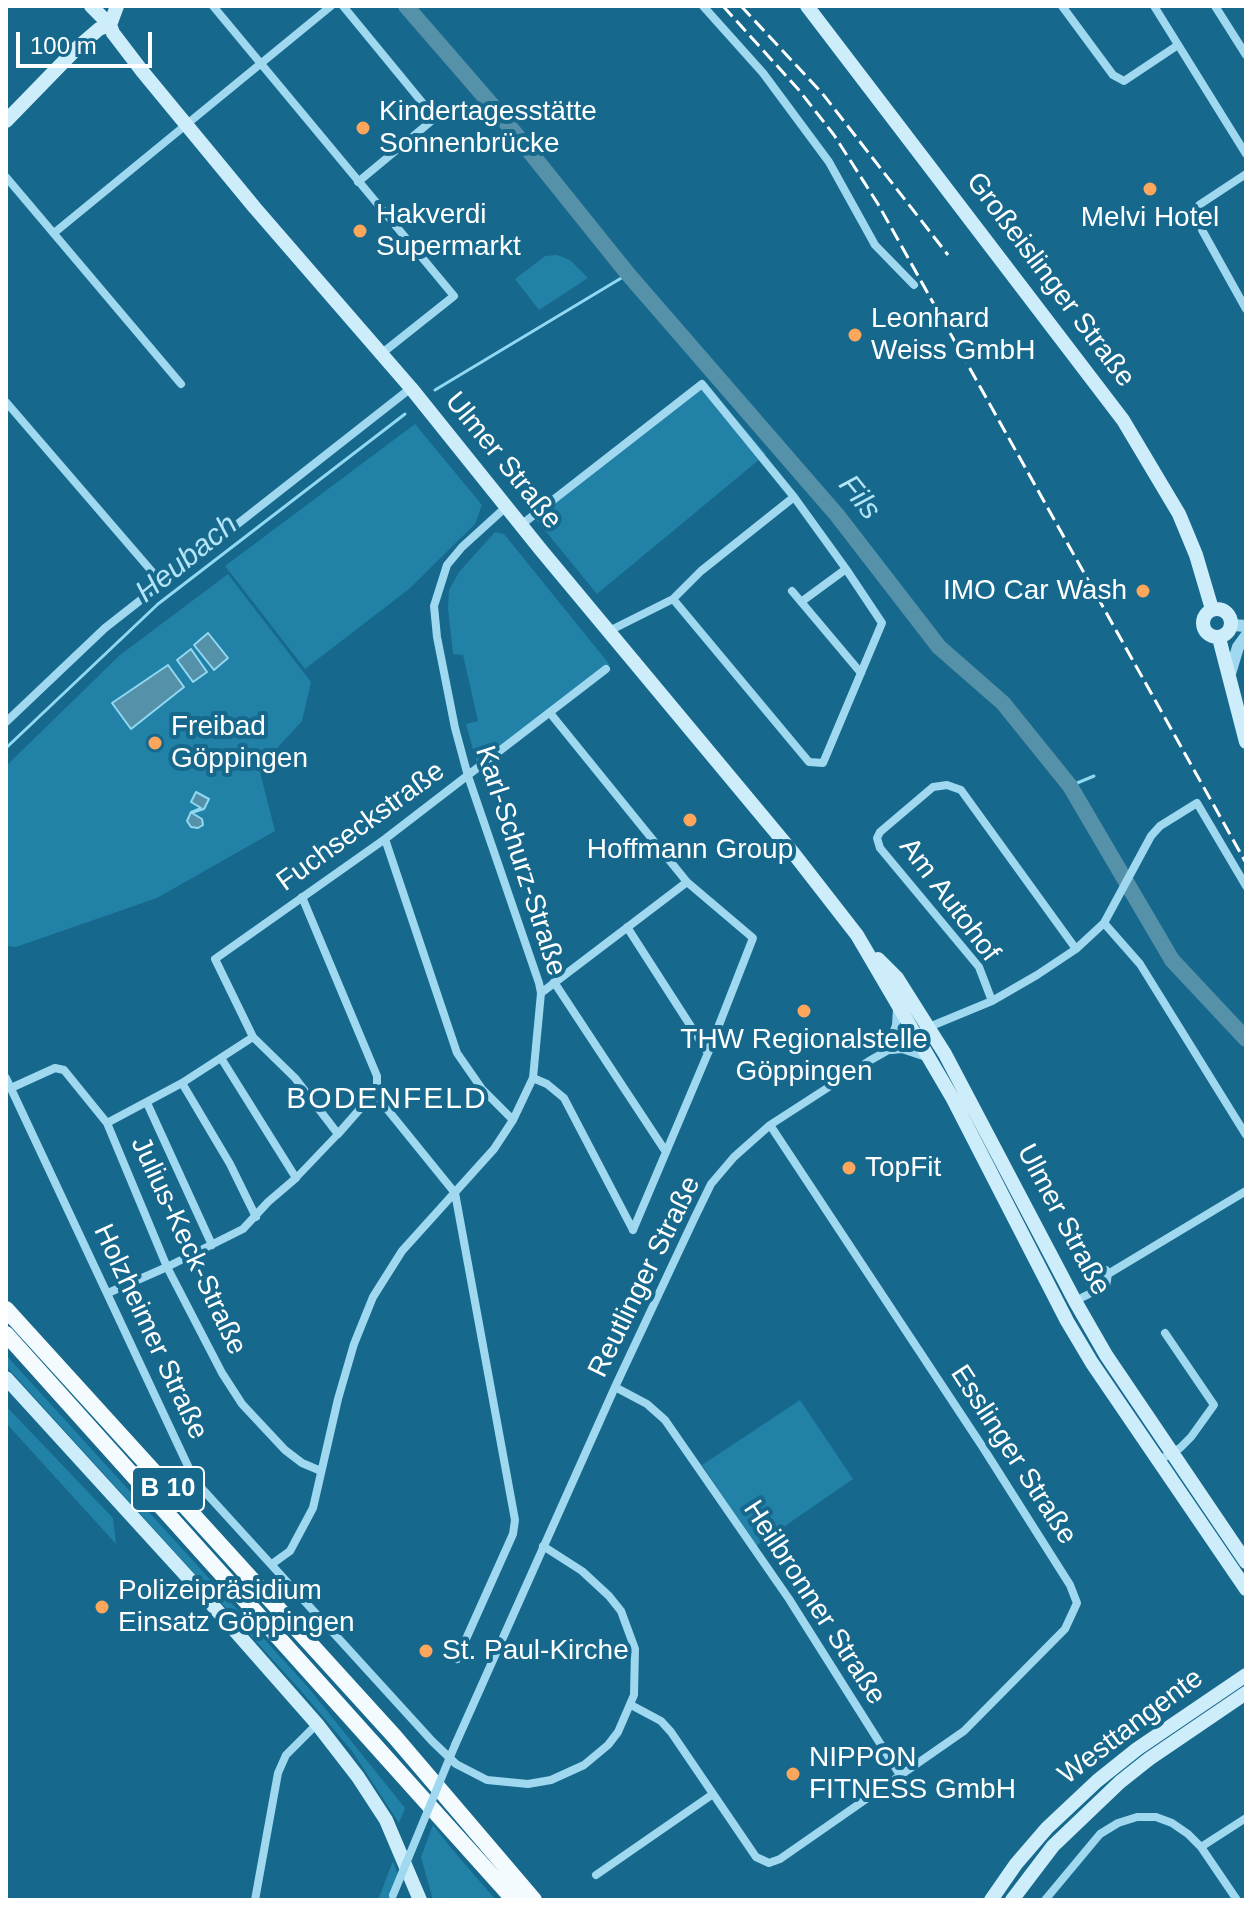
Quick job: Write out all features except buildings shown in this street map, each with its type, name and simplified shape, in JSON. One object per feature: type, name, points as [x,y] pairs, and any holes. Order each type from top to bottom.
[{"type":"highway","name":"B 10","points":[[6,1309],[395,1737],[524,1896]]},
{"type":"highway","name":"B 10","points":[[6,1334],[440,1815],[524,1896],[544,1900]]},
{"type":"main road","name":"Ulmer Straße","points":[[91,6],[110,25],[122,46],[185,124],[411,388],[808,870],[866,948],[897,1003],[923,1030],[930,1059],[1067,1321],[1092,1363],[1165,1457]]},
{"type":"main road","points":[[6,121],[78,47],[99,29],[110,25],[117,6]]},
{"type":"main road","name":"Großeislinger Straße","points":[[807,6],[1123,420],[1179,514],[1196,555],[1212,609]]},
{"type":"main road","points":[[1212,609],[1226,612],[1239,626],[1219,638],[1210,636],[1204,629],[1203,619],[1212,609]]},
{"type":"main road","points":[[1219,638],[1246,742]]},
{"type":"main road","name":"Ulmer Straße","points":[[866,948],[897,978],[1075,1301],[1165,1457],[1208,1521]]},
{"type":"main road","points":[[6,1378],[131,1513],[317,1724],[386,1820],[420,1900]]},
{"type":"main road","points":[[1208,1521],[1246,1562]]},
{"type":"main road","points":[[1208,1521],[1246,1596]]},
{"type":"main road","points":[[1232,1684],[1246,1666]]},
{"type":"main road","name":"Westtangente","points":[[991,1900],[1037,1840],[1086,1790],[1137,1749],[1246,1675]]},
{"type":"main road","name":"Westtangente","points":[[1012,1900],[1053,1846],[1120,1782],[1149,1759],[1243,1697]]},
{"type":"street","points":[[213,6],[454,296],[380,354]]},
{"type":"street","points":[[54,233],[331,6]]},
{"type":"street","points":[[343,6],[435,118],[358,182]]},
{"type":"street","points":[[703,6],[763,73],[829,162],[875,245],[914,285]]},
{"type":"street","points":[[1062,6],[1113,75],[1124,81],[1178,45]]},
{"type":"street","points":[[1154,6],[1246,154]]},
{"type":"street","points":[[1215,6],[1246,55]]},
{"type":"street","points":[[1246,174],[1199,205],[1202,230],[1246,309]]},
{"type":"street","points":[[6,177],[181,384]]},
{"type":"street","points":[[521,525],[702,384],[794,497],[882,623],[823,763],[809,762],[673,599]]},
{"type":"street","points":[[6,722],[105,628],[411,388]]},
{"type":"street","points":[[6,402],[161,582]]},
{"type":"street","points":[[609,631],[673,599],[701,571],[794,497]]},
{"type":"street","name":"Karl-Schurz-Straße","points":[[272,1564],[290,1551],[313,1508],[354,1344],[373,1297],[402,1251],[494,1149],[513,1120],[533,1078],[541,993],[468,776],[455,728],[434,606],[447,565],[506,507]]},
{"type":"street","points":[[801,602],[846,569]]},
{"type":"street","points":[[792,591],[861,673]]},
{"type":"street","points":[[1228,680],[1238,647],[1246,636]]},
{"type":"street","name":"Fuchseckstraße","points":[[253,1037],[215,959],[385,839],[606,669]]},
{"type":"street","points":[[533,1078],[547,1084],[564,1098],[633,1230],[753,938],[687,882],[550,713]]},
{"type":"street","name":"Am Autohof","points":[[992,1001],[979,967],[880,848],[877,838],[880,832],[933,787],[947,785],[961,790],[1076,949]]},
{"type":"street","name":"Am Autohof","points":[[923,1030],[992,1001],[1076,949],[1104,923],[1160,826],[1197,803],[1246,886]]},
{"type":"street","points":[[385,839],[457,1053],[482,1089],[513,1120]]},
{"type":"street","points":[[541,993],[687,882]]},
{"type":"street","points":[[108,1293],[243,1229],[296,1178],[374,1093],[377,1076],[302,897]]},
{"type":"street","points":[[1104,923],[1140,964],[1246,1135]]},
{"type":"street","points":[[627,927],[708,1053]]},
{"type":"street","points":[[554,982],[666,1152]]},
{"type":"street","points":[[897,1003],[896,1025],[887,1050],[902,1049],[930,1059]]},
{"type":"street","name":"Reutlinger Straße","points":[[543,1546],[711,1184],[734,1157],[770,1125],[923,1030]]},
{"type":"street","points":[[107,1123],[182,1083],[253,1037],[295,1078],[338,1134]]},
{"type":"street","points":[[221,1058],[296,1178]]},
{"type":"street","name":"Julius-Keck-Straße","points":[[11,1088],[55,1068],[64,1070],[107,1123],[167,1267],[206,1345],[242,1404],[285,1450],[302,1463],[321,1471]]},
{"type":"street","name":"Holzheimer Straße","points":[[6,1078],[195,1481],[432,1741],[456,1764],[487,1780],[528,1784],[572,1772],[608,1745],[631,1705],[637,1665],[631,1636],[621,1611],[582,1571],[543,1546]]},
{"type":"street","points":[[182,1083],[230,1164],[256,1217]]},
{"type":"street","points":[[374,1093],[455,1193],[515,1520],[513,1534],[457,1659]]},
{"type":"street","points":[[147,1103],[212,1245]]},
{"type":"street","name":"Esslinger Straße","points":[[770,1125],[982,1446],[1070,1585],[1077,1603],[1065,1629],[964,1731],[900,1775]]},
{"type":"street","points":[[1108,1274],[1246,1191]]},
{"type":"street","points":[[1075,1301],[1101,1288],[1108,1282],[1108,1274],[1096,1268],[1090,1274],[1090,1283],[1101,1288]]},
{"type":"street","points":[[1165,1333],[1214,1405],[1191,1437],[1165,1457]]},
{"type":"street","name":"Heilbronner Straße","points":[[615,1387],[647,1404],[665,1420],[789,1599],[900,1775]]},
{"type":"street","points":[[392,1897],[543,1546]]},
{"type":"street","points":[[631,1705],[661,1721],[671,1732],[756,1857],[769,1863],[780,1859],[900,1775]]},
{"type":"street","points":[[255,1900],[278,1773],[286,1755],[317,1724]]},
{"type":"street","points":[[596,1875],[713,1794]]},
{"type":"street","points":[[1045,1900],[1100,1834],[1118,1823],[1137,1817],[1156,1817],[1188,1834],[1201,1847],[1237,1900]]},
{"type":"street","points":[[1201,1847],[1246,1818]]},
{"type":"shaded area","points":[[557,255],[570,260],[588,278],[539,310],[515,279],[545,256]]},
{"type":"shaded area","points":[[706,384],[766,454],[597,594],[534,517]]},
{"type":"shaded area","points":[[415,424],[482,505],[475,524],[409,589],[305,669],[225,566]]},
{"type":"shaded area","points":[[495,532],[504,534],[610,665],[478,767],[466,724],[478,721],[463,655],[453,654],[449,590],[459,572]]},
{"type":"shaded area","name":"Freibad Göppingen","points":[[228,574],[311,682],[302,721],[259,768],[275,831],[157,898],[16,947],[6,946],[6,766],[120,655]]},
{"type":"shaded area","points":[[208,633],[228,658],[214,670],[194,645]]},
{"type":"shaded area","points":[[191,649],[207,672],[193,682],[177,660]]},
{"type":"shaded area","points":[[168,665],[184,687],[131,729],[112,703]]},
{"type":"shaded area","points":[[196,792],[209,799],[204,809],[192,813],[202,819],[203,825],[198,828],[191,827],[187,821],[191,812],[201,808],[191,802]]},
{"type":"shaded area","points":[[6,1355],[307,1686],[405,1808],[399,1823],[352,1751],[6,1366]]},
{"type":"shaded area","points":[[800,1400],[853,1479],[756,1546],[702,1465]]},
{"type":"shaded area","points":[[6,1406],[113,1518],[116,1544],[6,1423]]},
{"type":"shaded area","points":[[433,1825],[496,1900],[433,1900],[421,1857]]},
{"type":"shaded area","points":[[393,1861],[399,1878],[389,1900],[378,1900]]},
{"type":"waterway","name":"Fils","points":[[406,6],[497,111],[628,274],[837,515],[939,647],[1003,703],[1070,786],[1172,960],[1246,1039]]},
{"type":"waterway","name":"Heubach","points":[[435,390],[628,274]]},
{"type":"waterway","name":"Heubach","points":[[6,748],[158,604],[405,414]]},
{"type":"waterway","points":[[1070,786],[1094,776]]},
{"type":"railway","points":[[723,6],[798,89],[834,135],[878,204],[1246,863]]},
{"type":"railway","points":[[741,6],[822,93],[948,255]]},
{"type":"place","name":"Kindertagesstätte Sonnenbrücke","points":[[363,128]]},
{"type":"place","name":"Melvi Hotel","points":[[1150,189]]},
{"type":"place","name":"Hakverdi Supermarkt","points":[[360,231]]},
{"type":"place","name":"Leonhard Weiss GmbH","points":[[855,335]]},
{"type":"place","name":"IMO Car Wash","points":[[1143,591]]},
{"type":"place","name":"Freibad Göppingen","points":[[155,743]]},
{"type":"place","name":"Hoffmann Group","points":[[690,820]]},
{"type":"place","name":"THW Regionalstelle Göppingen","points":[[804,1011]]},
{"type":"place","name":"TopFit","points":[[849,1168]]},
{"type":"place","name":"Polizeipräsidium Einsatz Göppingen","points":[[102,1607]]},
{"type":"place","name":"St. Paul-Kirche","points":[[426,1651]]},
{"type":"place","name":"NIPPON FITNESS GmbH","points":[[793,1774]]},
{"type":"district","name":"BODENFELD","points":[[387,1100]]}]
